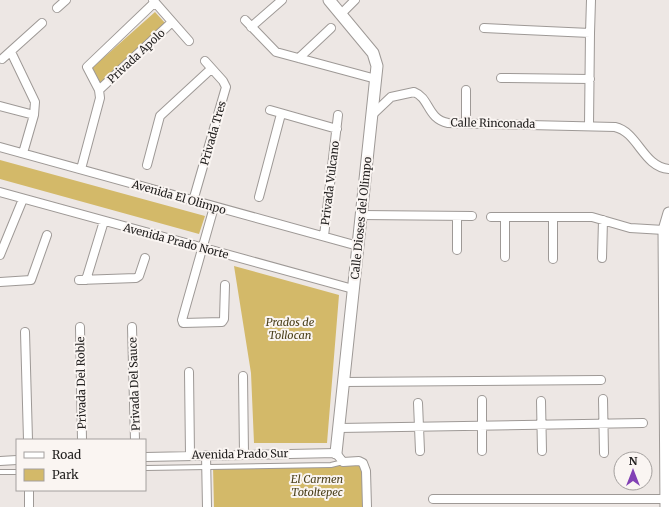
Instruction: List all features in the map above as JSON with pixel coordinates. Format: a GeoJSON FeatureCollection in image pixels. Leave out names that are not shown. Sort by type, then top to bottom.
{"type":"FeatureCollection","features":[{"type":"Feature","properties":{"kind":"main road","name":"Calle Dioses del Olimpo"},"geometry":{"type":"LineString","coordinates":[[329,0],[375,56],[377,66],[336,453]]}},
{"type":"Feature","properties":{"kind":"main road"},"geometry":{"type":"LineString","coordinates":[[666,503],[668,481],[664,230],[669,214]]}},
{"type":"Feature","properties":{"kind":"street"},"geometry":{"type":"LineString","coordinates":[[57,8],[66,0]]}},
{"type":"Feature","properties":{"kind":"street"},"geometry":{"type":"LineString","coordinates":[[251,27],[282,0]]}},
{"type":"Feature","properties":{"kind":"street"},"geometry":{"type":"LineString","coordinates":[[341,14],[355,0]]}},
{"type":"Feature","properties":{"kind":"street"},"geometry":{"type":"LineString","coordinates":[[589,125],[590,79],[588,33],[591,0]]}},
{"type":"Feature","properties":{"kind":"street","name":"Privada Apolo"},"geometry":{"type":"LineString","coordinates":[[81,169],[100,103],[99,90],[87,69],[88,64],[154,1],[189,41]]}},
{"type":"Feature","properties":{"kind":"street"},"geometry":{"type":"LineString","coordinates":[[245,20],[276,52],[376,79]]}},
{"type":"Feature","properties":{"kind":"street","name":"Privada Apolo"},"geometry":{"type":"LineString","coordinates":[[99,90],[172,22]]}},
{"type":"Feature","properties":{"kind":"street"},"geometry":{"type":"LineString","coordinates":[[2,59],[42,23]]}},
{"type":"Feature","properties":{"kind":"street"},"geometry":{"type":"LineString","coordinates":[[299,58],[331,28]]}},
{"type":"Feature","properties":{"kind":"street"},"geometry":{"type":"LineString","coordinates":[[484,28],[588,33]]}},
{"type":"Feature","properties":{"kind":"street"},"geometry":{"type":"LineString","coordinates":[[11,52],[35,102],[34,115],[23,153]]}},
{"type":"Feature","properties":{"kind":"street","name":"Privada Tres"},"geometry":{"type":"LineString","coordinates":[[193,201],[226,87],[223,81],[205,61]]}},
{"type":"Feature","properties":{"kind":"street"},"geometry":{"type":"LineString","coordinates":[[147,165],[160,116],[212,69]]}},
{"type":"Feature","properties":{"kind":"street"},"geometry":{"type":"LineString","coordinates":[[501,78],[590,79]]}},
{"type":"Feature","properties":{"kind":"street"},"geometry":{"type":"LineString","coordinates":[[466,90],[466,124]]}},
{"type":"Feature","properties":{"kind":"street","name":"Calle Rinconada"},"geometry":{"type":"LineString","coordinates":[[372,115],[391,97],[414,92],[422,97],[436,118],[448,123],[589,125],[620,128],[655,165],[669,169]]}},
{"type":"Feature","properties":{"kind":"street"},"geometry":{"type":"LineString","coordinates":[[0,106],[34,115]]}},
{"type":"Feature","properties":{"kind":"street","name":"Privada Vulcano"},"geometry":{"type":"LineString","coordinates":[[270,110],[337,129]]}},
{"type":"Feature","properties":{"kind":"street"},"geometry":{"type":"LineString","coordinates":[[259,197],[281,114]]}},
{"type":"Feature","properties":{"kind":"street","name":"Privada Vulcano"},"geometry":{"type":"LineString","coordinates":[[324,236],[338,115]]}},
{"type":"Feature","properties":{"kind":"street","name":"Avenida El Olimpo"},"geometry":{"type":"LineString","coordinates":[[0,147],[358,246]]}},
{"type":"Feature","properties":{"kind":"street","name":"Avenida Prado Norte"},"geometry":{"type":"LineString","coordinates":[[0,192],[353,288]]}},
{"type":"Feature","properties":{"kind":"street"},"geometry":{"type":"LineString","coordinates":[[0,255],[23,199]]}},
{"type":"Feature","properties":{"kind":"street"},"geometry":{"type":"LineString","coordinates":[[214,207],[182,320],[183,323],[222,322],[224,319],[225,285]]}},
{"type":"Feature","properties":{"kind":"street"},"geometry":{"type":"LineString","coordinates":[[361,215],[472,216]]}},
{"type":"Feature","properties":{"kind":"street"},"geometry":{"type":"LineString","coordinates":[[456,250],[457,216]]}},
{"type":"Feature","properties":{"kind":"street"},"geometry":{"type":"LineString","coordinates":[[491,217],[592,217],[630,228],[664,230]]}},
{"type":"Feature","properties":{"kind":"street"},"geometry":{"type":"LineString","coordinates":[[505,217],[505,257]]}},
{"type":"Feature","properties":{"kind":"street"},"geometry":{"type":"LineString","coordinates":[[553,217],[553,259]]}},
{"type":"Feature","properties":{"kind":"street"},"geometry":{"type":"LineString","coordinates":[[602,258],[603,220]]}},
{"type":"Feature","properties":{"kind":"street"},"geometry":{"type":"LineString","coordinates":[[104,221],[82,280],[136,278],[139,276],[144,258]]}},
{"type":"Feature","properties":{"kind":"street"},"geometry":{"type":"LineString","coordinates":[[0,282],[31,280],[47,235]]}},
{"type":"Feature","properties":{"kind":"street","name":"Privada Del Roble"},"geometry":{"type":"LineString","coordinates":[[80,327],[82,439]]}},
{"type":"Feature","properties":{"kind":"street","name":"Privada Del Sauce"},"geometry":{"type":"LineString","coordinates":[[132,327],[135,439]]}},
{"type":"Feature","properties":{"kind":"street"},"geometry":{"type":"LineString","coordinates":[[25,332],[28,439]]}},
{"type":"Feature","properties":{"kind":"street"},"geometry":{"type":"LineString","coordinates":[[189,372],[190,455]]}},
{"type":"Feature","properties":{"kind":"street"},"geometry":{"type":"LineString","coordinates":[[243,376],[244,454]]}},
{"type":"Feature","properties":{"kind":"street"},"geometry":{"type":"LineString","coordinates":[[344,382],[601,380]]}},
{"type":"Feature","properties":{"kind":"street"},"geometry":{"type":"LineString","coordinates":[[603,399],[604,453]]}},
{"type":"Feature","properties":{"kind":"street"},"geometry":{"type":"LineString","coordinates":[[482,400],[482,451]]}},
{"type":"Feature","properties":{"kind":"street"},"geometry":{"type":"LineString","coordinates":[[541,401],[542,451]]}},
{"type":"Feature","properties":{"kind":"street"},"geometry":{"type":"LineString","coordinates":[[418,403],[420,451]]}},
{"type":"Feature","properties":{"kind":"street"},"geometry":{"type":"LineString","coordinates":[[339,428],[643,422]]}},
{"type":"Feature","properties":{"kind":"street"},"geometry":{"type":"LineString","coordinates":[[336,453],[343,462],[359,461],[365,466],[367,507]]}},
{"type":"Feature","properties":{"kind":"street","name":"Avenida Prado Sur"},"geometry":{"type":"LineString","coordinates":[[146,457],[336,453]]}},
{"type":"Feature","properties":{"kind":"street"},"geometry":{"type":"LineString","coordinates":[[206,455],[207,507]]}},
{"type":"Feature","properties":{"kind":"street"},"geometry":{"type":"LineString","coordinates":[[0,461],[16,460]]}},
{"type":"Feature","properties":{"kind":"street"},"geometry":{"type":"LineString","coordinates":[[29,491],[29,507]]}},
{"type":"Feature","properties":{"kind":"street"},"geometry":{"type":"LineString","coordinates":[[433,499],[666,503]]}},
{"type":"Feature","properties":{"kind":"lane"},"geometry":{"type":"LineString","coordinates":[[146,468],[330,465],[343,462]]}},
{"type":"Feature","properties":{"kind":"lane"},"geometry":{"type":"LineString","coordinates":[[0,472],[16,472]]}},
{"type":"Feature","properties":{"kind":"green space"},"geometry":{"type":"Polygon","coordinates":[[[155,12],[165,23],[100,84],[92,68],[155,12]]]}},
{"type":"Feature","properties":{"kind":"green space"},"geometry":{"type":"Polygon","coordinates":[[[0,160],[205,216],[199,234],[0,179],[0,160]]]}},
{"type":"Feature","properties":{"kind":"green space","name":"Prados de Tollocan"},"geometry":{"type":"Polygon","coordinates":[[[234,266],[339,295],[327,443],[254,443],[251,373],[234,266]]]}},
{"type":"Feature","properties":{"kind":"green space","name":"El Carmen Totoltepec"},"geometry":{"type":"Polygon","coordinates":[[[363,463],[363,507],[214,507],[213,466],[363,463]]]}}]}
